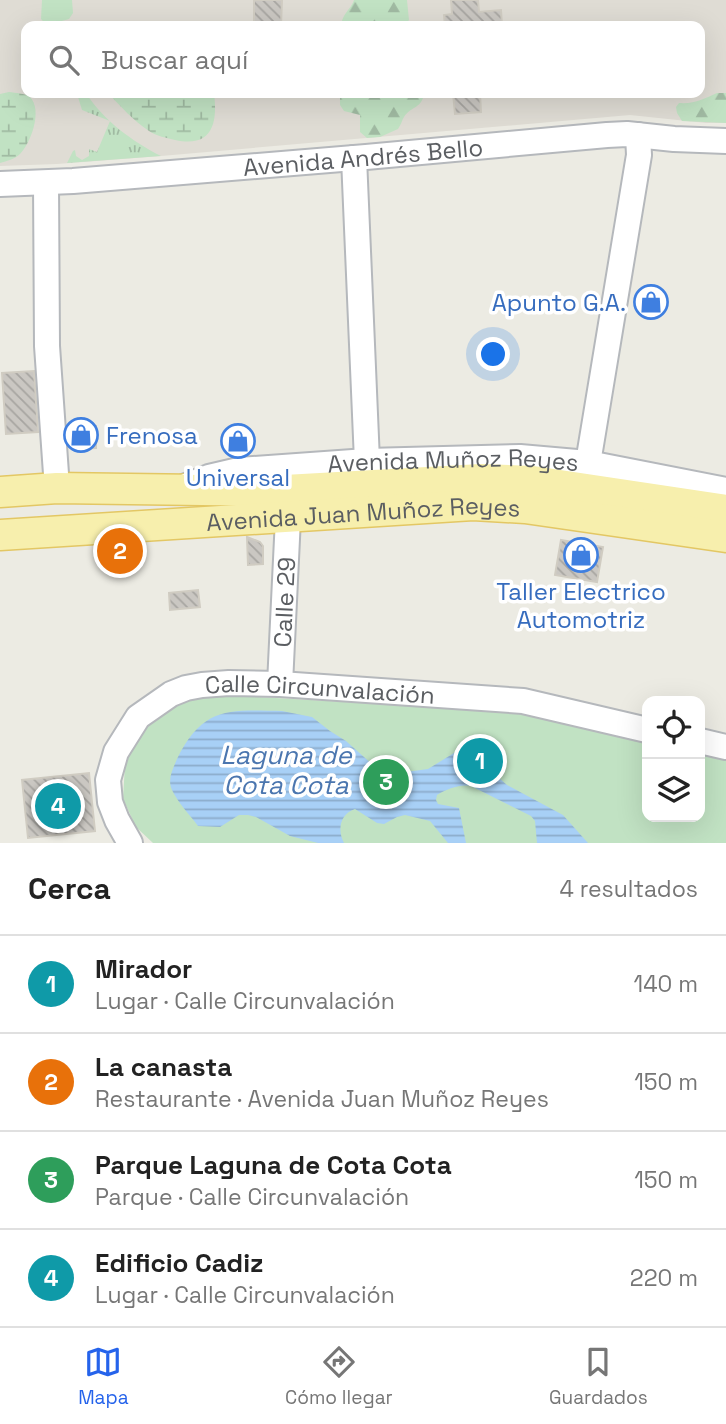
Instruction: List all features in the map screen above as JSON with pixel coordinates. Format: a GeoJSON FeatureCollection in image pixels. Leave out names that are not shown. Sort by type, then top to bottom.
{"type":"FeatureCollection","features":[{"type":"Feature","properties":{"kind":"main road","name":"Avenida Juan Muñoz Reyes"},"geometry":{"type":"LineString","coordinates":[[0,492],[57,488],[267,491],[481,479],[533,481],[726,510]]}},
{"type":"Feature","properties":{"kind":"main road","name":"Avenida Juan Muñoz Reyes"},"geometry":{"type":"LineString","coordinates":[[0,535],[473,505],[525,508],[726,537]]}},
{"type":"Feature","properties":{"kind":"street","name":"Avenida Andrés Bello"},"geometry":{"type":"LineString","coordinates":[[0,184],[46,183],[594,136],[638,135],[726,141]]}},
{"type":"Feature","properties":{"kind":"street"},"geometry":{"type":"LineString","coordinates":[[588,463],[639,155],[638,135]]}},
{"type":"Feature","properties":{"kind":"street"},"geometry":{"type":"LineString","coordinates":[[354,158],[367,461]]}},
{"type":"Feature","properties":{"kind":"street"},"geometry":{"type":"LineString","coordinates":[[46,183],[47,346],[57,488]]}},
{"type":"Feature","properties":{"kind":"street","name":"Avenida Muñoz Reyes"},"geometry":{"type":"LineString","coordinates":[[179,488],[239,470],[367,461],[520,457],[588,463],[726,490]]}},
{"type":"Feature","properties":{"kind":"street","name":"Calle 29"},"geometry":{"type":"LineString","coordinates":[[280,684],[288,518]]}},
{"type":"Feature","properties":{"kind":"street","name":"Calle Circunvalación"},"geometry":{"type":"LineString","coordinates":[[130,843],[110,802],[108,780],[116,752],[138,717],[171,694],[186,688],[229,683],[280,684],[523,701],[642,729]]}},
{"type":"Feature","properties":{"kind":"street"},"geometry":{"type":"LineString","coordinates":[[705,742],[726,747]]}},
{"type":"Feature","properties":{"kind":"shaded area"},"geometry":{"type":"Polygon","coordinates":[[[0,0],[726,0],[726,123],[630,115],[57,164],[0,166],[0,0]]]}},
{"type":"Feature","properties":{"kind":"green space"},"geometry":{"type":"Polygon","coordinates":[[[42,0],[72,0],[73,13],[69,19],[41,19],[42,0]]]}},
{"type":"Feature","properties":{"kind":"green space"},"geometry":{"type":"Polygon","coordinates":[[[354,0],[407,0],[409,20],[342,21],[354,0]]]}},
{"type":"Feature","properties":{"kind":"green space"},"geometry":{"type":"Polygon","coordinates":[[[9,92],[21,94],[21,98],[31,98],[34,103],[35,118],[24,149],[11,160],[0,163],[0,94],[9,92]]]}},
{"type":"Feature","properties":{"kind":"green space"},"geometry":{"type":"Polygon","coordinates":[[[717,93],[726,93],[726,123],[682,121],[676,107],[679,103],[695,102],[717,93]]]}},
{"type":"Feature","properties":{"kind":"green space"},"geometry":{"type":"Polygon","coordinates":[[[78,98],[90,98],[110,121],[82,110],[78,98]]]}},
{"type":"Feature","properties":{"kind":"green space"},"geometry":{"type":"Polygon","coordinates":[[[113,98],[214,98],[215,115],[205,137],[187,142],[152,133],[113,98]]]}},
{"type":"Feature","properties":{"kind":"green space"},"geometry":{"type":"Polygon","coordinates":[[[340,98],[423,98],[419,105],[407,113],[398,129],[380,137],[367,138],[360,132],[360,115],[344,111],[340,98]]]}},
{"type":"Feature","properties":{"kind":"green space"},"geometry":{"type":"Polygon","coordinates":[[[110,121],[129,137],[161,156],[67,163],[75,150],[76,156],[82,160],[89,156],[89,149],[97,152],[110,121]]]}},
{"type":"Feature","properties":{"kind":"green space"},"geometry":{"type":"Polygon","coordinates":[[[223,695],[534,713],[642,739],[642,822],[705,822],[705,754],[726,759],[726,843],[153,843],[136,827],[123,799],[125,764],[131,746],[142,730],[171,708],[195,698],[223,695]]]}},
{"type":"Feature","properties":{"kind":"water","name":"Laguna de Cota Cota"},"geometry":{"type":"Polygon","coordinates":[[[247,711],[282,711],[312,717],[346,741],[373,765],[385,770],[406,772],[428,769],[454,753],[482,748],[499,778],[563,815],[588,843],[537,843],[535,821],[531,816],[471,786],[458,786],[445,791],[437,795],[436,800],[438,804],[459,808],[466,843],[448,843],[430,821],[405,815],[384,824],[377,823],[355,809],[346,815],[341,823],[344,843],[318,843],[290,836],[248,815],[239,815],[220,827],[198,826],[177,800],[171,786],[172,770],[187,742],[197,729],[219,715],[247,711]]]}},
{"type":"Feature","properties":{"kind":"building"},"geometry":{"type":"Polygon","coordinates":[[[254,0],[282,0],[281,21],[254,21],[254,0]]]}},
{"type":"Feature","properties":{"kind":"building"},"geometry":{"type":"Polygon","coordinates":[[[451,0],[478,0],[479,12],[501,10],[502,21],[445,21],[444,15],[452,14],[451,0]]]}},
{"type":"Feature","properties":{"kind":"building"},"geometry":{"type":"Polygon","coordinates":[[[453,98],[480,98],[481,112],[455,114],[453,98]]]}},
{"type":"Feature","properties":{"kind":"building"},"geometry":{"type":"Polygon","coordinates":[[[34,371],[38,432],[6,434],[2,373],[34,371]]]}},
{"type":"Feature","properties":{"kind":"building","name":"Frenosa"},"geometry":{"type":"Polygon","coordinates":[[[96,426],[96,448],[75,449],[69,446],[68,427],[96,426]]]}},
{"type":"Feature","properties":{"kind":"building"},"geometry":{"type":"Polygon","coordinates":[[[247,537],[263,546],[263,564],[248,565],[247,537]]]}},
{"type":"Feature","properties":{"kind":"building"},"geometry":{"type":"Polygon","coordinates":[[[561,540],[603,547],[597,582],[555,575],[561,540]]]}},
{"type":"Feature","properties":{"kind":"building"},"geometry":{"type":"Polygon","coordinates":[[[198,590],[200,607],[170,610],[169,593],[198,590]]]}},
{"type":"Feature","properties":{"kind":"building"},"geometry":{"type":"Polygon","coordinates":[[[89,773],[95,831],[28,838],[22,780],[89,773]]]}},
{"type":"Feature","properties":{"kind":"place","name":"Apunto G.A."},"geometry":{"type":"Point","coordinates":[651,302]}},
{"type":"Feature","properties":{"kind":"place","name":"Frenosa"},"geometry":{"type":"Point","coordinates":[81,435]}},
{"type":"Feature","properties":{"kind":"place","name":"Universal"},"geometry":{"type":"Point","coordinates":[238,441]}},
{"type":"Feature","properties":{"kind":"place","name":"La canasta"},"geometry":{"type":"Point","coordinates":[120,551]}},
{"type":"Feature","properties":{"kind":"place","name":"Taller Electrico Automotriz"},"geometry":{"type":"Point","coordinates":[581,555]}},
{"type":"Feature","properties":{"kind":"place","name":"Mirador"},"geometry":{"type":"Point","coordinates":[480,761]}},
{"type":"Feature","properties":{"kind":"place","name":"Parque Laguna de Cota Cota"},"geometry":{"type":"Point","coordinates":[386,782]}},
{"type":"Feature","properties":{"kind":"place","name":"Edificio Cadiz"},"geometry":{"type":"Point","coordinates":[58,806]}}]}
